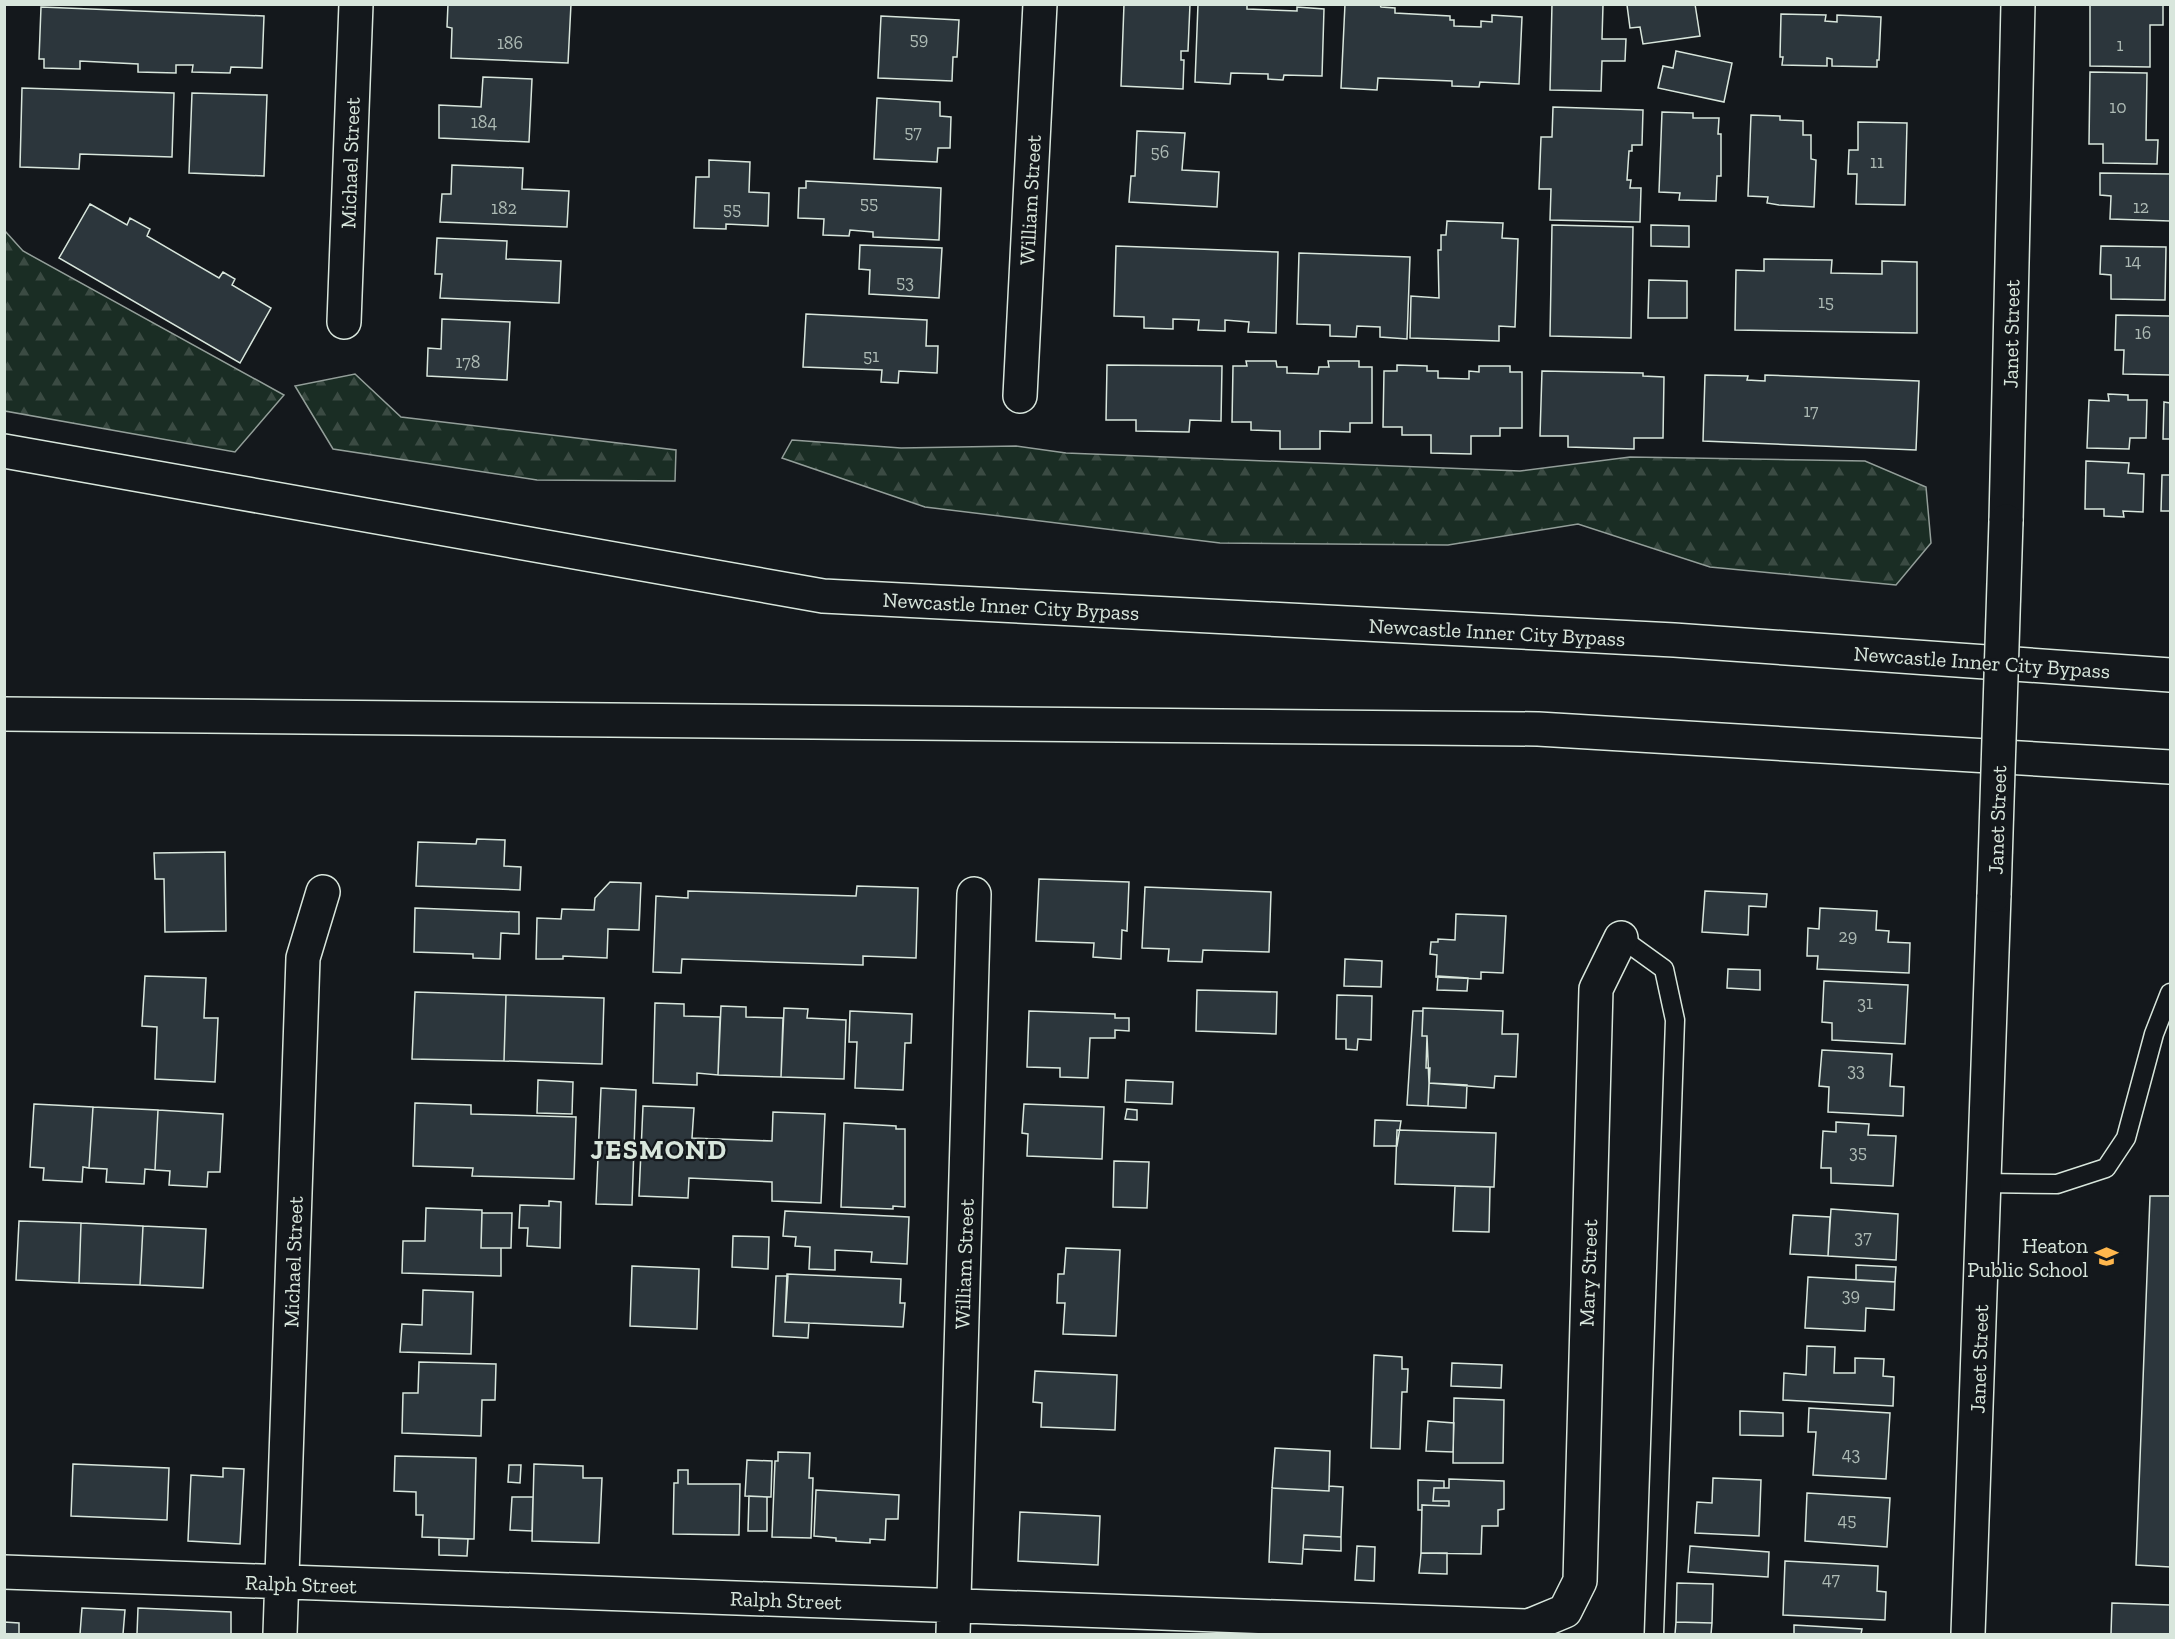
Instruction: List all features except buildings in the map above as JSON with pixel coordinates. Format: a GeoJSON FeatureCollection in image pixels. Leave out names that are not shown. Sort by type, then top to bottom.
{"type":"FeatureCollection","features":[{"type":"Feature","properties":{"kind":"main road","name":"Michael Street"},"geometry":{"type":"LineString","coordinates":[[344,322],[356,4]]}},
{"type":"Feature","properties":{"kind":"main road","name":"William Street"},"geometry":{"type":"LineString","coordinates":[[1020,396],[1040,4]]}},
{"type":"Feature","properties":{"kind":"main road","name":"Janet Street"},"geometry":{"type":"LineString","coordinates":[[1968,1635],[2006,521],[2018,4]]}},
{"type":"Feature","properties":{"kind":"main road","name":"Newcastle Inner City Bypass"},"geometry":{"type":"LineString","coordinates":[[4,451],[823,596],[1674,640],[2170,675]]}},
{"type":"Feature","properties":{"kind":"main road"},"geometry":{"type":"LineString","coordinates":[[4,714],[1538,729],[2170,767]]}},
{"type":"Feature","properties":{"kind":"main road","name":"Michael Street"},"geometry":{"type":"LineString","coordinates":[[280,1635],[303,958],[323,892]]}},
{"type":"Feature","properties":{"kind":"main road","name":"William Street"},"geometry":{"type":"LineString","coordinates":[[953,1620],[974,894]]}},
{"type":"Feature","properties":{"kind":"main road","name":"Mary Street"},"geometry":{"type":"LineString","coordinates":[[1565,1611],[1580,1581],[1596,988],[1621,938]]}},
{"type":"Feature","properties":{"kind":"main road","name":"Ralph Street"},"geometry":{"type":"LineString","coordinates":[[4,1572],[282,1584],[953,1620],[1529,1626],[1565,1611]]}},
{"type":"Feature","properties":{"kind":"lane"},"geometry":{"type":"LineString","coordinates":[[1621,938],[1664,969],[1676,1020],[1654,1635]]}},
{"type":"Feature","properties":{"kind":"lane"},"geometry":{"type":"LineString","coordinates":[[1985,1183],[2057,1184],[2106,1168],[2126,1138],[2154,1034],[2170,993]]}},
{"type":"Feature","properties":{"kind":"green space"},"geometry":{"type":"Polygon","coordinates":[[[5,231],[23,251],[284,395],[235,452],[5,411],[5,231]]]}},
{"type":"Feature","properties":{"kind":"green space"},"geometry":{"type":"Polygon","coordinates":[[[355,374],[401,417],[676,450],[675,481],[537,480],[333,449],[295,386],[355,374]]]}},
{"type":"Feature","properties":{"kind":"green space"},"geometry":{"type":"Polygon","coordinates":[[[792,440],[901,448],[1016,446],[1066,453],[1520,471],[1630,457],[1865,461],[1926,487],[1931,543],[1896,585],[1710,567],[1578,524],[1448,545],[1220,543],[925,507],[782,458],[792,440]]]}},
{"type":"Feature","properties":{"kind":"place","name":"Heaton Public School"},"geometry":{"type":"Point","coordinates":[2106,1257]}},
{"type":"Feature","properties":{"kind":"district","name":"JESMOND"},"geometry":{"type":"Point","coordinates":[659,1150]}}]}
